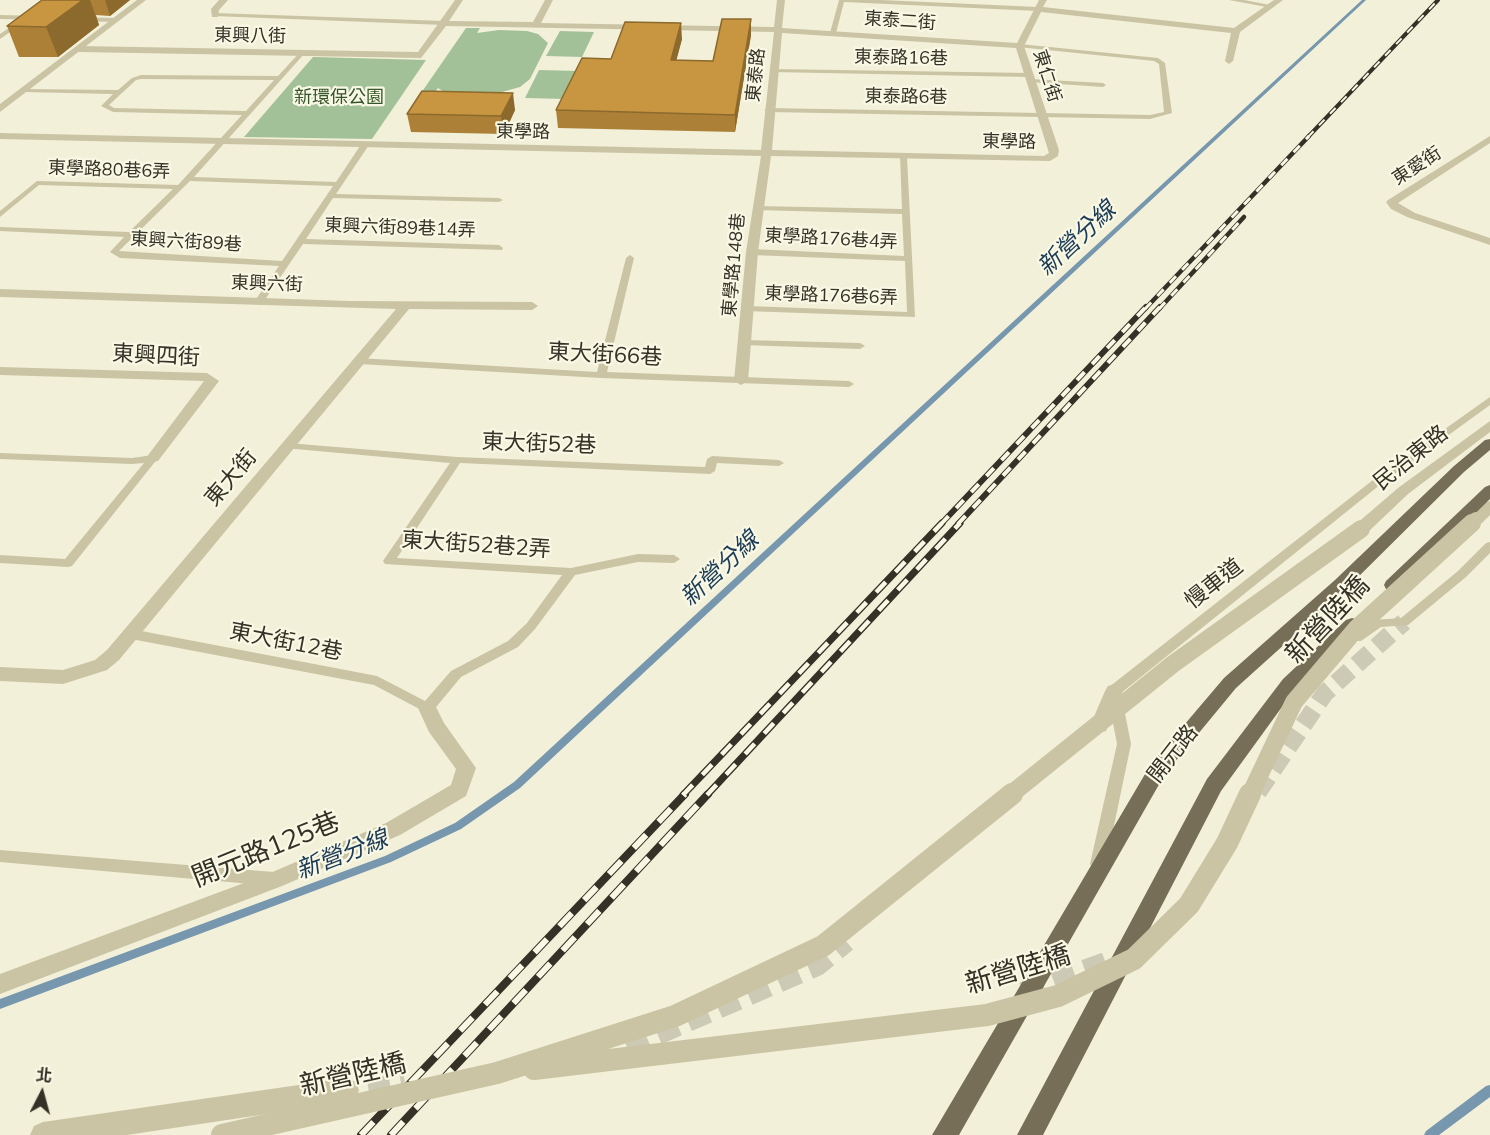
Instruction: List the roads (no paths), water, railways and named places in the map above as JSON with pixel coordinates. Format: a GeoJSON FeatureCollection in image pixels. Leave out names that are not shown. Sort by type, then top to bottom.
{"type":"FeatureCollection","features":[{"type":"Feature","properties":{"kind":"main road","name":"開元路"},"geometry":{"type":"LineString","coordinates":[[945,1135],[1095,873],[1158,769],[1230,683],[1341,584],[1459,469],[1490,443]]}},
{"type":"Feature","properties":{"kind":"main road"},"geometry":{"type":"LineString","coordinates":[[1030,1135],[1214,785],[1288,684],[1490,490]]}},
{"type":"Feature","properties":{"kind":"street"},"geometry":{"type":"LineString","coordinates":[[0,109],[142,0]]}},
{"type":"Feature","properties":{"kind":"street"},"geometry":{"type":"LineString","coordinates":[[215,15],[215,9],[224,0]]}},
{"type":"Feature","properties":{"kind":"street"},"geometry":{"type":"LineString","coordinates":[[444,23],[459,0]]}},
{"type":"Feature","properties":{"kind":"street"},"geometry":{"type":"LineString","coordinates":[[536,24],[549,0]]}},
{"type":"Feature","properties":{"kind":"street","name":"東泰路"},"geometry":{"type":"LineString","coordinates":[[766,154],[768,110],[781,0]]}},
{"type":"Feature","properties":{"kind":"street","name":"東仁街"},"geometry":{"type":"LineString","coordinates":[[1043,0],[1020,46],[1054,154],[1046,159]]}},
{"type":"Feature","properties":{"kind":"street"},"geometry":{"type":"LineString","coordinates":[[1038,9],[1236,31],[1276,3]]}},
{"type":"Feature","properties":{"kind":"street"},"geometry":{"type":"LineString","coordinates":[[0,17],[51,18]]}},
{"type":"Feature","properties":{"kind":"street"},"geometry":{"type":"LineString","coordinates":[[62,18],[116,20]]}},
{"type":"Feature","properties":{"kind":"street","name":"東泰二街"},"geometry":{"type":"LineString","coordinates":[[444,23],[777,30],[1020,46]]}},
{"type":"Feature","properties":{"kind":"street","name":"東興八街"},"geometry":{"type":"LineString","coordinates":[[79,49],[421,55],[444,23]]}},
{"type":"Feature","properties":{"kind":"street"},"geometry":{"type":"LineString","coordinates":[[1229,61],[1236,31]]}},
{"type":"Feature","properties":{"kind":"street","name":"東學路"},"geometry":{"type":"LineString","coordinates":[[0,136],[365,146],[1046,159]]}},
{"type":"Feature","properties":{"kind":"street","name":"東愛街"},"geometry":{"type":"LineString","coordinates":[[1490,139],[1392,202],[1395,207],[1411,215],[1490,242]]}},
{"type":"Feature","properties":{"kind":"street","name":"東學路148巷"},"geometry":{"type":"LineString","coordinates":[[741,381],[752,252],[766,154]]}},
{"type":"Feature","properties":{"kind":"street","name":"東興六街"},"geometry":{"type":"LineString","coordinates":[[0,293],[259,302],[532,306]]}},
{"type":"Feature","properties":{"kind":"street","name":"東大街"},"geometry":{"type":"LineString","coordinates":[[0,674],[48,677],[84,672],[101,665],[131,634],[406,305]]}},
{"type":"Feature","properties":{"kind":"street","name":"東興四街"},"geometry":{"type":"LineString","coordinates":[[0,372],[207,377],[212,381],[153,458]]}},
{"type":"Feature","properties":{"kind":"street","name":"民治東路"},"geometry":{"type":"LineString","coordinates":[[1361,529],[1403,491],[1490,424]]}},
{"type":"Feature","properties":{"kind":"street","name":"新營陸橋"},"geometry":{"type":"LineString","coordinates":[[497,1073],[987,1015],[1058,996],[1134,959],[1194,896],[1227,843],[1294,702],[1356,629],[1483,512]]}},
{"type":"Feature","properties":{"kind":"street","name":"新營陸橋"},"geometry":{"type":"LineString","coordinates":[[222,1135],[497,1073],[675,1016],[823,946],[1173,664],[1361,529]]}},
{"type":"Feature","properties":{"kind":"street"},"geometry":{"type":"LineString","coordinates":[[1095,734],[1114,691]]}},
{"type":"Feature","properties":{"kind":"street","name":"開元路125巷"},"geometry":{"type":"LineString","coordinates":[[0,984],[275,880],[393,829],[459,790],[466,768],[436,727],[427,708]]}},
{"type":"Feature","properties":{"kind":"street"},"geometry":{"type":"LineString","coordinates":[[43,1135],[347,1090]]}},
{"type":"Feature","properties":{"kind":"lane"},"geometry":{"type":"LineString","coordinates":[[833,33],[840,2],[843,0],[1038,9]]}},
{"type":"Feature","properties":{"kind":"lane"},"geometry":{"type":"LineString","coordinates":[[1232,0],[1276,3]]}},
{"type":"Feature","properties":{"kind":"lane"},"geometry":{"type":"LineString","coordinates":[[215,15],[444,23]]}},
{"type":"Feature","properties":{"kind":"lane"},"geometry":{"type":"LineString","coordinates":[[0,37],[29,18]]}},
{"type":"Feature","properties":{"kind":"lane","name":"東泰路6巷"},"geometry":{"type":"LineString","coordinates":[[768,110],[1150,117],[1168,113],[1162,63],[1156,59],[1020,46]]}},
{"type":"Feature","properties":{"kind":"lane"},"geometry":{"type":"LineString","coordinates":[[0,230],[130,235],[188,179],[302,53]]}},
{"type":"Feature","properties":{"kind":"lane","name":"東泰路16巷"},"geometry":{"type":"LineString","coordinates":[[773,71],[1030,78],[1103,85]]}},
{"type":"Feature","properties":{"kind":"lane"},"geometry":{"type":"LineString","coordinates":[[248,112],[113,110],[104,106],[134,79],[163,75],[279,78]]}},
{"type":"Feature","properties":{"kind":"lane"},"geometry":{"type":"LineString","coordinates":[[25,90],[118,92]]}},
{"type":"Feature","properties":{"kind":"lane"},"geometry":{"type":"LineString","coordinates":[[259,302],[337,184],[365,146]]}},
{"type":"Feature","properties":{"kind":"lane"},"geometry":{"type":"LineString","coordinates":[[903,157],[909,259]]}},
{"type":"Feature","properties":{"kind":"lane"},"geometry":{"type":"LineString","coordinates":[[188,179],[337,184]]}},
{"type":"Feature","properties":{"kind":"lane","name":"東學路80巷6弄"},"geometry":{"type":"LineString","coordinates":[[1,214],[37,183],[180,187]]}},
{"type":"Feature","properties":{"kind":"lane"},"geometry":{"type":"LineString","coordinates":[[330,196],[499,200]]}},
{"type":"Feature","properties":{"kind":"lane"},"geometry":{"type":"LineString","coordinates":[[757,208],[907,212]]}},
{"type":"Feature","properties":{"kind":"lane","name":"東興六街89巷"},"geometry":{"type":"LineString","coordinates":[[130,235],[114,252],[115,254],[283,264]]}},
{"type":"Feature","properties":{"kind":"lane","name":"東興六街89巷14弄"},"geometry":{"type":"LineString","coordinates":[[299,241],[499,248]]}},
{"type":"Feature","properties":{"kind":"lane","name":"東學路176巷4弄"},"geometry":{"type":"LineString","coordinates":[[752,252],[909,259]]}},
{"type":"Feature","properties":{"kind":"lane"},"geometry":{"type":"LineString","coordinates":[[601,375],[630,258]]}},
{"type":"Feature","properties":{"kind":"lane","name":"東學路176巷6弄"},"geometry":{"type":"LineString","coordinates":[[748,309],[912,315],[909,259]]}},
{"type":"Feature","properties":{"kind":"lane"},"geometry":{"type":"LineString","coordinates":[[745,343],[860,346]]}},
{"type":"Feature","properties":{"kind":"lane","name":"東大街66巷"},"geometry":{"type":"LineString","coordinates":[[359,361],[601,375],[849,384]]}},
{"type":"Feature","properties":{"kind":"lane","name":"慢車道"},"geometry":{"type":"LineString","coordinates":[[1114,691],[1377,482],[1490,400]]}},
{"type":"Feature","properties":{"kind":"lane","name":"東大街52巷"},"geometry":{"type":"LineString","coordinates":[[288,446],[457,460],[710,471],[711,459],[779,463]]}},
{"type":"Feature","properties":{"kind":"lane"},"geometry":{"type":"LineString","coordinates":[[0,456],[132,461],[153,458]]}},
{"type":"Feature","properties":{"kind":"lane"},"geometry":{"type":"LineString","coordinates":[[0,559],[68,563],[153,458]]}},
{"type":"Feature","properties":{"kind":"lane","name":"東大街52巷2弄"},"geometry":{"type":"LineString","coordinates":[[457,460],[389,561],[571,572],[588,571],[639,558],[674,559]]}},
{"type":"Feature","properties":{"kind":"lane"},"geometry":{"type":"LineString","coordinates":[[1288,684],[1378,623],[1404,622],[1462,574],[1490,546]]}},
{"type":"Feature","properties":{"kind":"lane"},"geometry":{"type":"LineString","coordinates":[[427,708],[456,674],[513,644],[531,626],[571,572]]}},
{"type":"Feature","properties":{"kind":"lane","name":"東大街12巷"},"geometry":{"type":"LineString","coordinates":[[131,634],[377,681],[427,708]]}},
{"type":"Feature","properties":{"kind":"lane"},"geometry":{"type":"LineString","coordinates":[[1095,873],[1124,744],[1114,691]]}},
{"type":"Feature","properties":{"kind":"lane"},"geometry":{"type":"LineString","coordinates":[[0,856],[275,880]]}},
{"type":"Feature","properties":{"kind":"waterway","name":"新營分線"},"geometry":{"type":"LineString","coordinates":[[0,1004],[388,859],[458,826],[517,785],[1364,0]]}},
{"type":"Feature","properties":{"kind":"waterway"},"geometry":{"type":"LineString","coordinates":[[1430,1135],[1490,1090]]}},
{"type":"Feature","properties":{"kind":"tunnel"},"geometry":{"type":"LineString","coordinates":[[1258,792],[1325,693],[1404,622]]}},
{"type":"Feature","properties":{"kind":"tunnel"},"geometry":{"type":"LineString","coordinates":[[627,1047],[817,965],[846,941]]}},
{"type":"Feature","properties":{"kind":"tunnel"},"geometry":{"type":"LineString","coordinates":[[1023,993],[1106,963]]}},
{"type":"Feature","properties":{"kind":"tunnel"},"geometry":{"type":"LineString","coordinates":[[336,1095],[405,1084]]}},
{"type":"Feature","properties":{"kind":"railway"},"geometry":{"type":"LineString","coordinates":[[1308,137],[1438,0]]}},
{"type":"Feature","properties":{"kind":"railway"},"geometry":{"type":"LineString","coordinates":[[1145,309],[1309,136]]}},
{"type":"Feature","properties":{"kind":"railway"},"geometry":{"type":"LineString","coordinates":[[1159,309],[1244,217]]}},
{"type":"Feature","properties":{"kind":"railway"},"geometry":{"type":"LineString","coordinates":[[941,524],[1146,307]]}},
{"type":"Feature","properties":{"kind":"railway"},"geometry":{"type":"LineString","coordinates":[[958,524],[1160,307]]}},
{"type":"Feature","properties":{"kind":"railway"},"geometry":{"type":"LineString","coordinates":[[683,795],[942,523]]}},
{"type":"Feature","properties":{"kind":"railway"},"geometry":{"type":"LineString","coordinates":[[707,795],[960,523]]}},
{"type":"Feature","properties":{"kind":"railway"},"geometry":{"type":"LineString","coordinates":[[361,1135],[685,794]]}},
{"type":"Feature","properties":{"kind":"railway"},"geometry":{"type":"LineString","coordinates":[[391,1135],[708,794]]}},
{"type":"Feature","properties":{"kind":"park label","name":"新環保公園"},"geometry":{"type":"Point","coordinates":[339,98]}}]}
